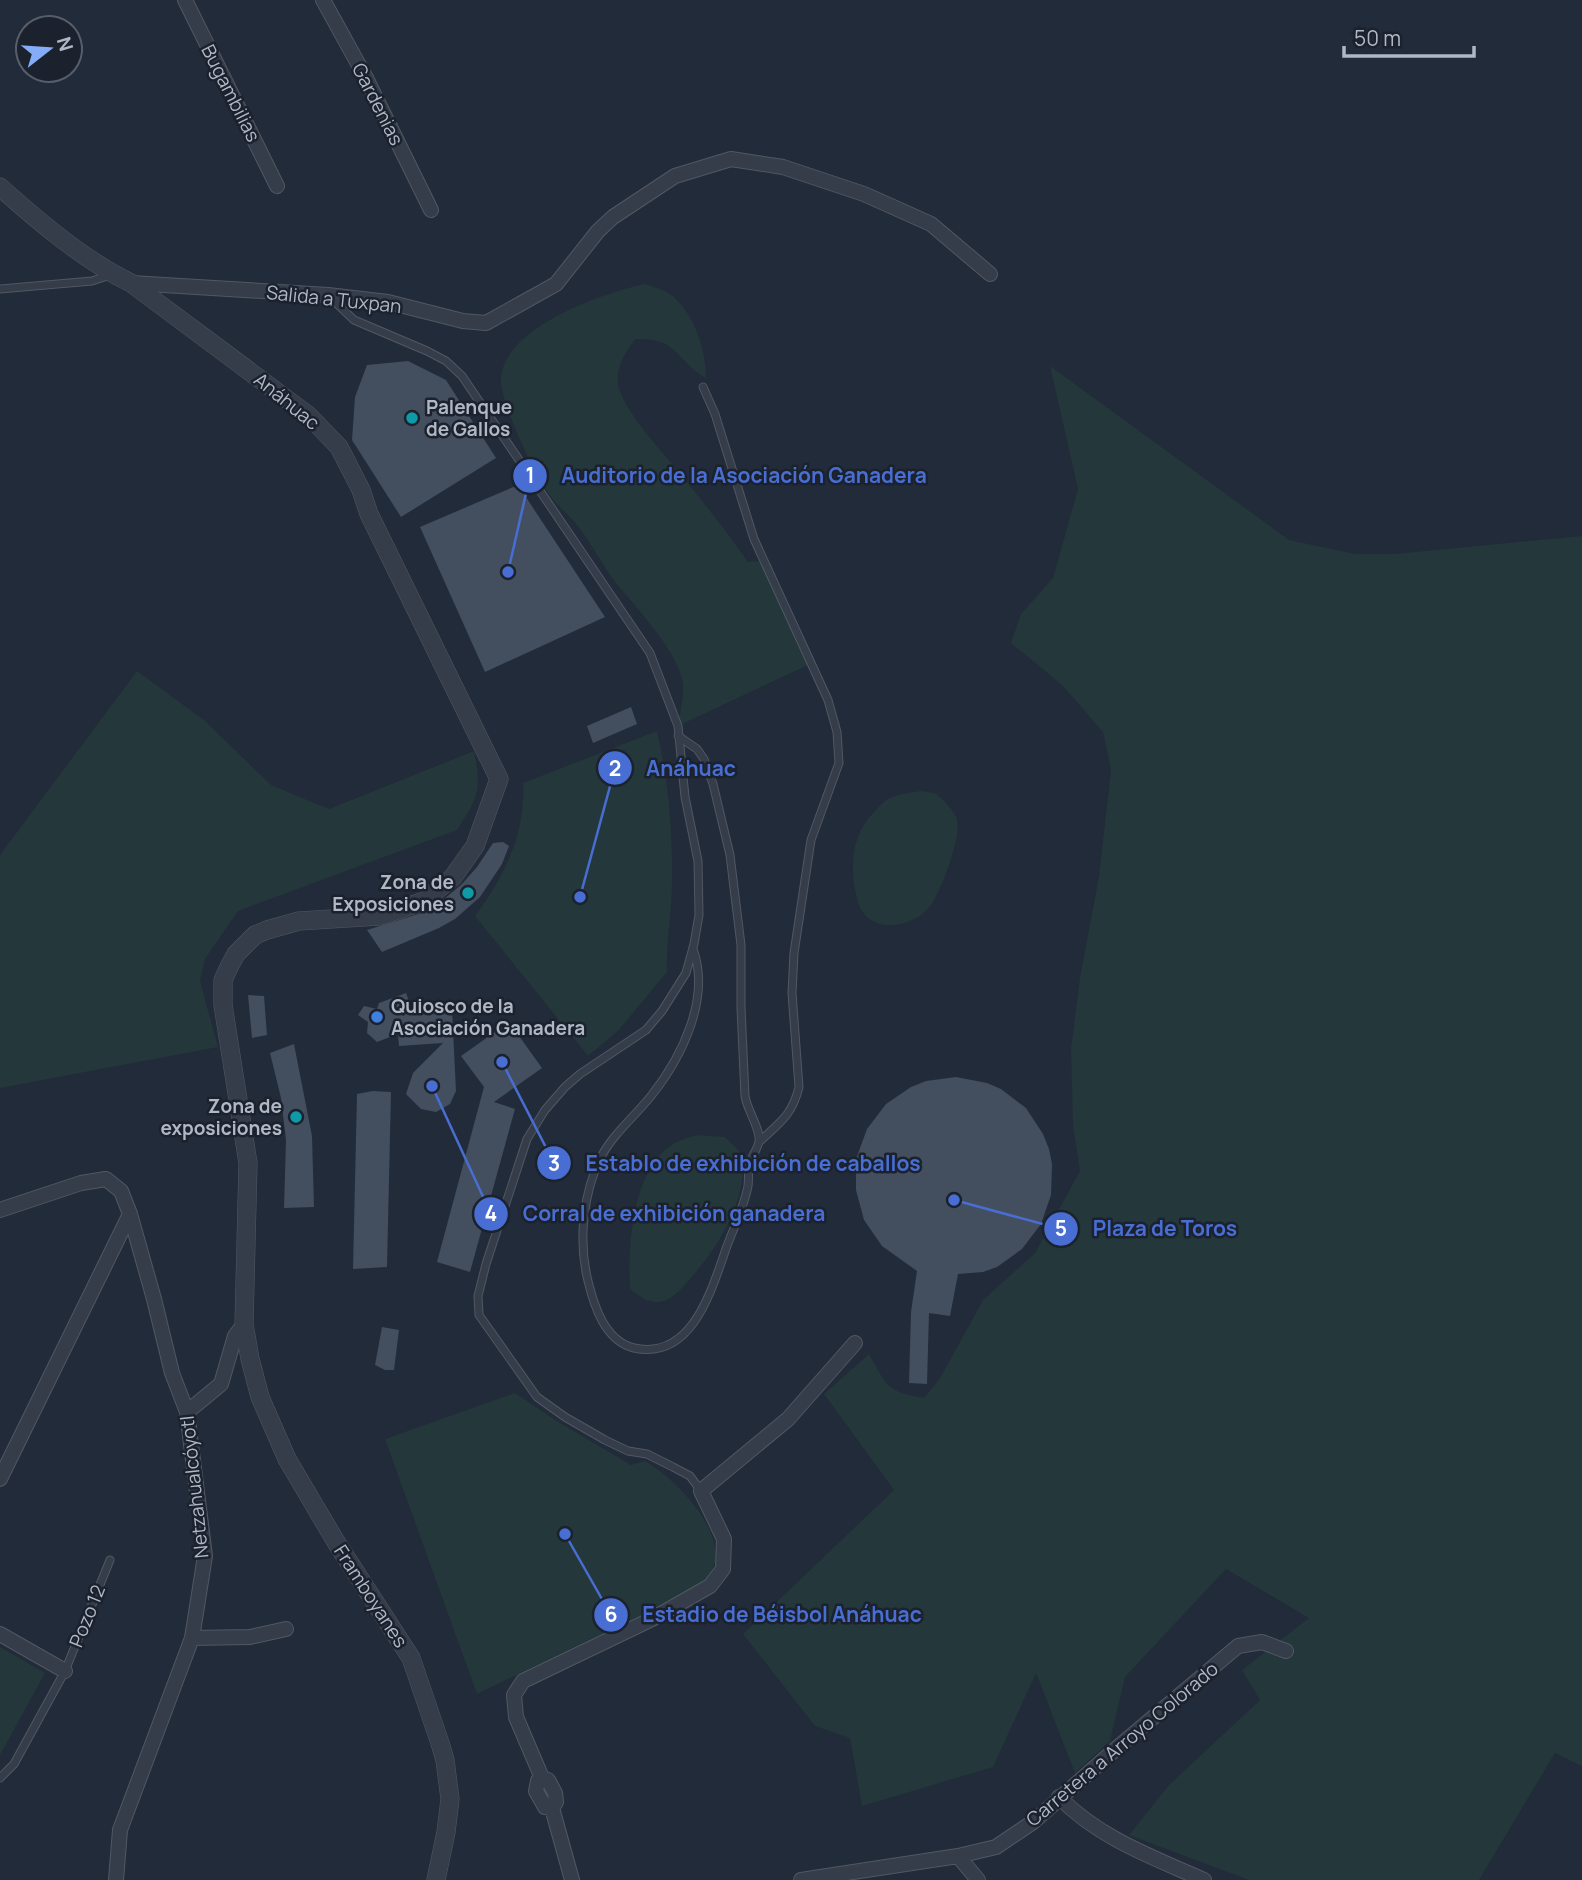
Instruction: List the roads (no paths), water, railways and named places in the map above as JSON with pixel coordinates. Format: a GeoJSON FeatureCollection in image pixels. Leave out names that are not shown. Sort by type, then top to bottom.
{"type":"FeatureCollection","features":[{"type":"Feature","properties":{"kind":"street","name":"Bugambilias"},"geometry":{"type":"LineString","coordinates":[[185,0],[277,186]]}},
{"type":"Feature","properties":{"kind":"street","name":"Gardenias"},"geometry":{"type":"LineString","coordinates":[[323,0],[366,78],[431,210]]}},
{"type":"Feature","properties":{"kind":"street","name":"Salida a Tuxpan"},"geometry":{"type":"LineString","coordinates":[[0,187],[40,223],[112,274],[131,283],[328,295],[388,302],[463,321],[486,323],[521,305],[555,284],[598,231],[613,217],[675,176],[730,159],[783,167],[864,194],[931,224],[990,274]]}},
{"type":"Feature","properties":{"kind":"street","name":"Anáhuac"},"geometry":{"type":"LineString","coordinates":[[131,283],[308,415],[339,447],[499,779],[475,846],[453,877],[425,901],[380,916],[299,922],[267,930],[255,935],[236,954],[229,967],[223,980],[223,1005],[248,1163],[244,1324]]}},
{"type":"Feature","properties":{"kind":"street","name":"Netzahualcóyotl"},"geometry":{"type":"LineString","coordinates":[[0,1210],[82,1183],[106,1179],[121,1191],[154,1299],[172,1373],[187,1412],[205,1556],[192,1637],[120,1830],[116,1880]]}},
{"type":"Feature","properties":{"kind":"street"},"geometry":{"type":"LineString","coordinates":[[0,1479],[130,1214]]}},
{"type":"Feature","properties":{"kind":"street"},"geometry":{"type":"LineString","coordinates":[[187,1412],[221,1384],[235,1336],[244,1324]]}},
{"type":"Feature","properties":{"kind":"street","name":"Framboyanes"},"geometry":{"type":"LineString","coordinates":[[244,1324],[260,1397],[287,1459],[336,1542],[411,1658],[427,1702],[445,1760],[450,1800],[436,1880]]}},
{"type":"Feature","properties":{"kind":"street"},"geometry":{"type":"LineString","coordinates":[[572,1880],[552,1808],[556,1802],[555,1793],[548,1780],[541,1778],[516,1717],[514,1695],[523,1681],[652,1619],[710,1586],[723,1569],[724,1539],[701,1491],[788,1419],[855,1343]]}},
{"type":"Feature","properties":{"kind":"street"},"geometry":{"type":"LineString","coordinates":[[192,1637],[250,1637],[286,1629]]}},
{"type":"Feature","properties":{"kind":"street","name":"Pozo 12"},"geometry":{"type":"LineString","coordinates":[[0,1634],[65,1671]]}},
{"type":"Feature","properties":{"kind":"street","name":"Carretera a Arroyo Colorado"},"geometry":{"type":"LineString","coordinates":[[801,1880],[958,1856],[996,1847],[1033,1822],[1238,1646],[1262,1642],[1286,1651]]}},
{"type":"Feature","properties":{"kind":"street"},"geometry":{"type":"LineString","coordinates":[[1059,1797],[1080,1818],[1128,1846],[1203,1880]]}},
{"type":"Feature","properties":{"kind":"street"},"geometry":{"type":"LineString","coordinates":[[958,1856],[978,1880]]}},
{"type":"Feature","properties":{"kind":"lane"},"geometry":{"type":"LineString","coordinates":[[0,289],[92,281],[112,274]]}},
{"type":"Feature","properties":{"kind":"lane"},"geometry":{"type":"LineString","coordinates":[[328,295],[355,320],[427,351],[446,361],[462,376],[650,653],[678,726],[685,797],[698,861],[699,915],[686,972],[678,989],[646,1030],[580,1074],[545,1110],[523,1150],[478,1296],[479,1315],[537,1397],[605,1440],[628,1451],[648,1454],[690,1476],[701,1491]]}},
{"type":"Feature","properties":{"kind":"lane"},"geometry":{"type":"LineString","coordinates":[[693,948],[700,974],[699,991],[684,1039],[652,1094],[600,1160],[591,1180],[584,1213],[584,1246],[589,1283],[602,1320],[620,1342],[640,1349],[675,1343],[702,1312],[741,1209],[748,1185],[749,1167],[759,1142],[784,1121],[796,1101],[799,1087],[792,993],[794,953],[811,840],[839,763],[837,732],[828,700],[754,539],[715,414],[702,387]]}},
{"type":"Feature","properties":{"kind":"lane"},"geometry":{"type":"LineString","coordinates":[[678,736],[696,749],[704,759],[730,855],[742,957],[741,1008],[745,1096],[747,1109],[757,1128],[759,1142]]}},
{"type":"Feature","properties":{"kind":"lane","name":"Pozo 12"},"geometry":{"type":"LineString","coordinates":[[0,1778],[14,1764],[65,1671],[110,1560]]}},
{"type":"Feature","properties":{"kind":"place","name":"Palenque de Gallos"},"geometry":{"type":"Point","coordinates":[412,418]}},
{"type":"Feature","properties":{"kind":"place","name":"Auditorio de la Asociación Ganadera"},"geometry":{"type":"Point","coordinates":[508,572]}},
{"type":"Feature","properties":{"kind":"place","name":"Zona de Exposiciones"},"geometry":{"type":"Point","coordinates":[468,893]}},
{"type":"Feature","properties":{"kind":"place","name":"Anáhuac"},"geometry":{"type":"Point","coordinates":[580,897]}},
{"type":"Feature","properties":{"kind":"place","name":"Quiosco de la Asociación Ganadera"},"geometry":{"type":"Point","coordinates":[377,1017]}},
{"type":"Feature","properties":{"kind":"place","name":"Establo de exhibición de caballos"},"geometry":{"type":"Point","coordinates":[502,1062]}},
{"type":"Feature","properties":{"kind":"place","name":"Corral de exhibición ganadera"},"geometry":{"type":"Point","coordinates":[432,1086]}},
{"type":"Feature","properties":{"kind":"place","name":"Zona de exposiciones"},"geometry":{"type":"Point","coordinates":[296,1117]}},
{"type":"Feature","properties":{"kind":"place","name":"Plaza de Toros"},"geometry":{"type":"Point","coordinates":[954,1200]}},
{"type":"Feature","properties":{"kind":"place","name":"Estadio de Béisbol Anáhuac"},"geometry":{"type":"Point","coordinates":[565,1534]}}]}
